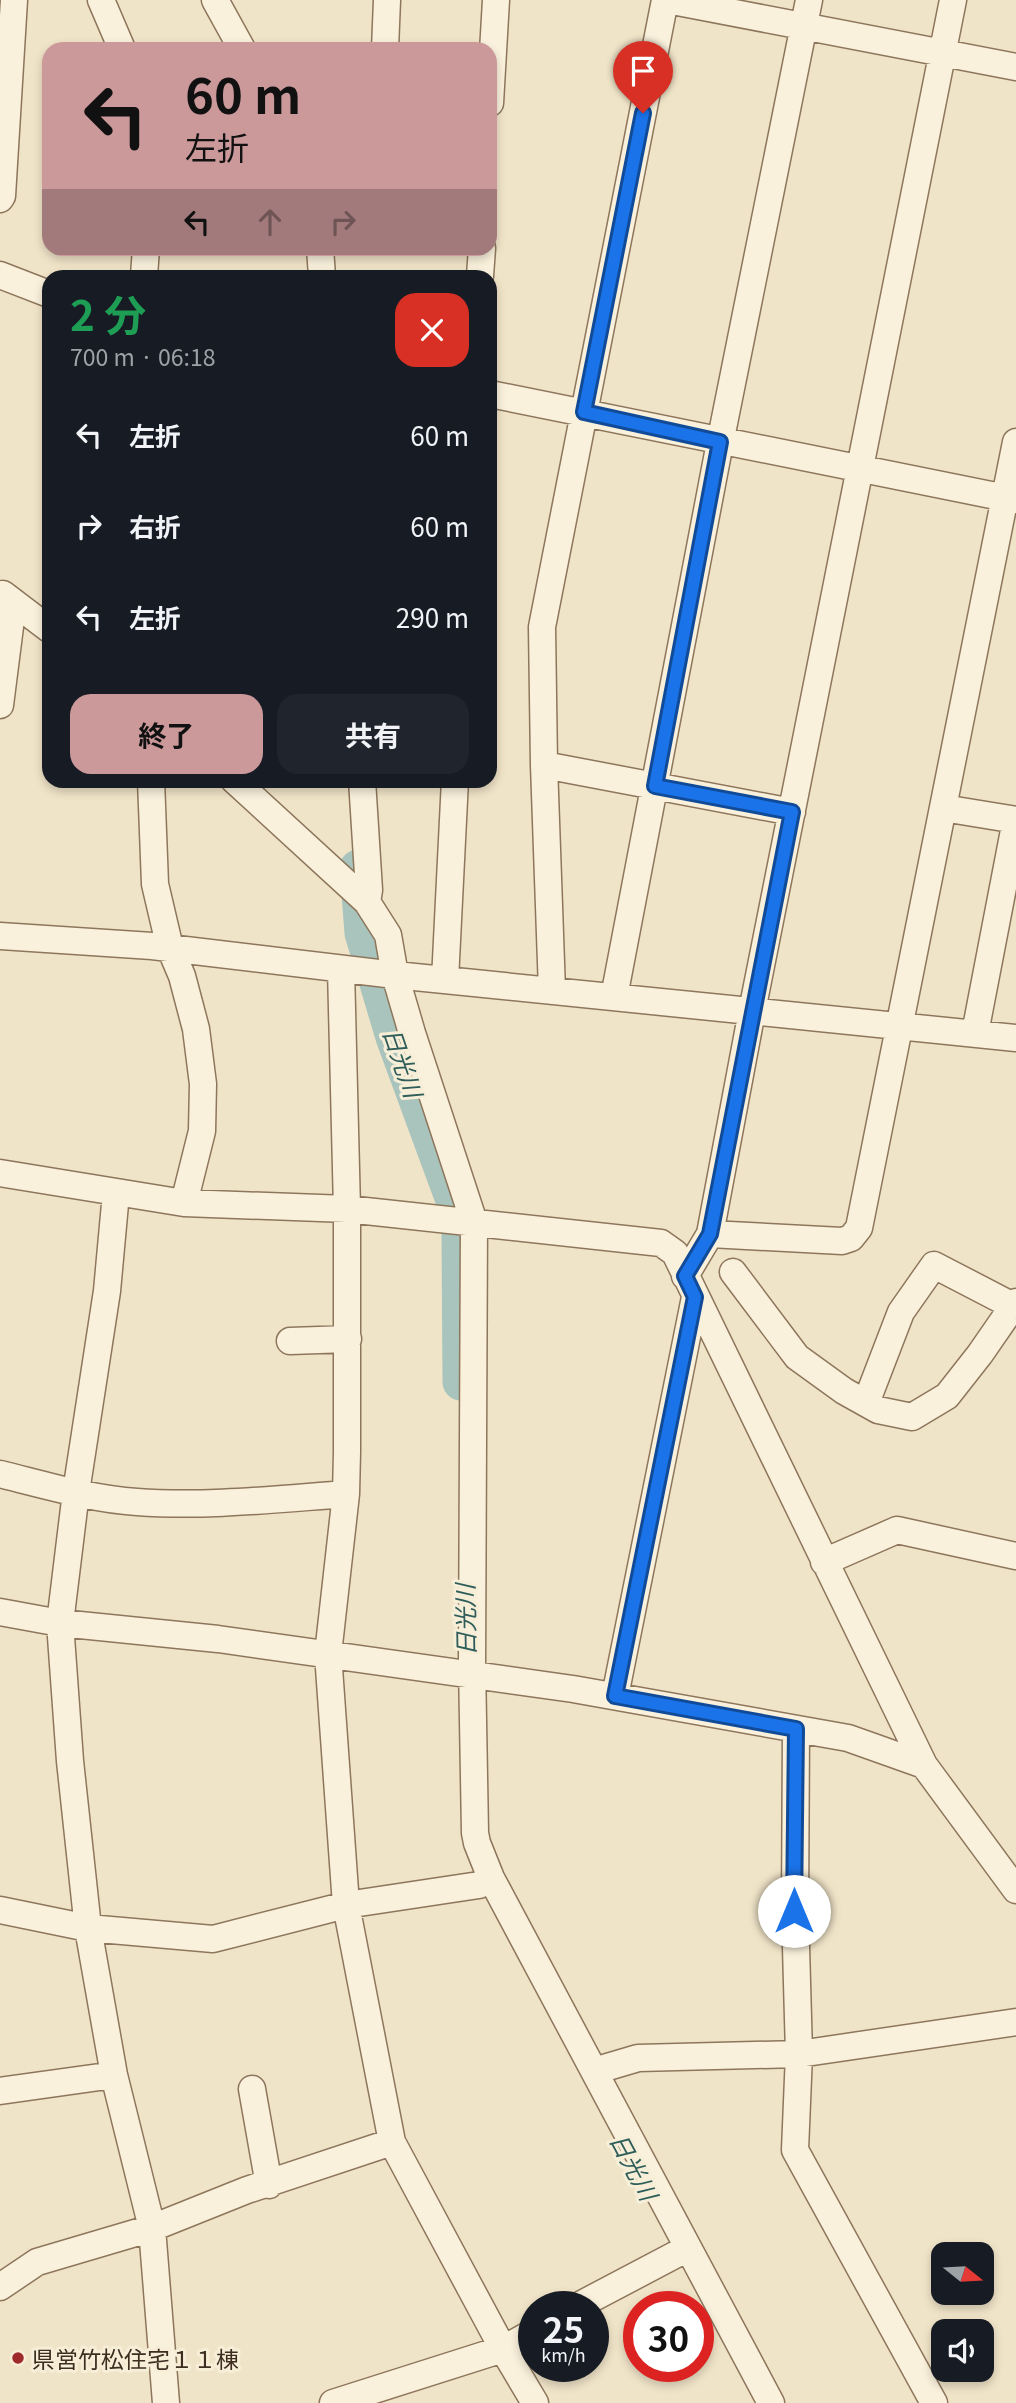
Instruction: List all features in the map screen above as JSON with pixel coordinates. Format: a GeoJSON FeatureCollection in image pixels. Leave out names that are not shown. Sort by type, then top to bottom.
{"type":"FeatureCollection","features":[{"type":"Feature","properties":{"kind":"street"},"geometry":{"type":"LineString","coordinates":[[0,199],[14,0]]}},
{"type":"Feature","properties":{"kind":"street"},"geometry":{"type":"LineString","coordinates":[[101,0],[119,42]]}},
{"type":"Feature","properties":{"kind":"street"},"geometry":{"type":"LineString","coordinates":[[215,0],[238,42]]}},
{"type":"Feature","properties":{"kind":"street"},"geometry":{"type":"LineString","coordinates":[[385,42],[387,0]]}},
{"type":"Feature","properties":{"kind":"street"},"geometry":{"type":"LineString","coordinates":[[494,42],[496,0]]}},
{"type":"Feature","properties":{"kind":"street"},"geometry":{"type":"LineString","coordinates":[[552,991],[542,627],[666,0],[806,13],[942,53],[1016,66]]}},
{"type":"Feature","properties":{"kind":"street"},"geometry":{"type":"LineString","coordinates":[[615,1696],[690,1287],[710,1234],[953,0]]}},
{"type":"Feature","properties":{"kind":"street"},"geometry":{"type":"LineString","coordinates":[[614,997],[720,442],[806,13]]}},
{"type":"Feature","properties":{"kind":"street"},"geometry":{"type":"LineString","coordinates":[[0,275],[42,291]]}},
{"type":"Feature","properties":{"kind":"street"},"geometry":{"type":"LineString","coordinates":[[497,395],[1010,499]]}},
{"type":"Feature","properties":{"kind":"street"},"geometry":{"type":"LineString","coordinates":[[710,1234],[842,1241],[851,1238],[859,1228],[943,808],[1010,499],[1016,442]]}},
{"type":"Feature","properties":{"kind":"street"},"geometry":{"type":"LineString","coordinates":[[4,599],[42,624]]}},
{"type":"Feature","properties":{"kind":"street"},"geometry":{"type":"LineString","coordinates":[[0,705],[4,599]]}},
{"type":"Feature","properties":{"kind":"street"},"geometry":{"type":"LineString","coordinates":[[544,765],[792,812]]}},
{"type":"Feature","properties":{"kind":"street"},"geometry":{"type":"LineString","coordinates":[[151,788],[155,884],[170,948],[182,975],[196,1029],[203,1084],[202,1131],[184,1203]]}},
{"type":"Feature","properties":{"kind":"street"},"geometry":{"type":"LineString","coordinates":[[243,788],[362,898],[388,935],[383,974],[464,1221],[467,1673],[475,1833],[486,1881],[594,2070],[682,2251],[771,2403]]}},
{"type":"Feature","properties":{"kind":"street"},"geometry":{"type":"LineString","coordinates":[[362,898],[369,890],[363,788]]}},
{"type":"Feature","properties":{"kind":"street"},"geometry":{"type":"LineString","coordinates":[[445,980],[455,788]]}},
{"type":"Feature","properties":{"kind":"street"},"geometry":{"type":"LineString","coordinates":[[943,808],[1016,820],[975,1033]]}},
{"type":"Feature","properties":{"kind":"street"},"geometry":{"type":"LineString","coordinates":[[0,936],[170,948],[383,974],[1016,1038]]}},
{"type":"Feature","properties":{"kind":"street"},"geometry":{"type":"LineString","coordinates":[[341,969],[347,1209],[346,1494],[328,1654],[345,1905],[392,2142],[503,2349],[535,2403]]}},
{"type":"Feature","properties":{"kind":"street"},"geometry":{"type":"LineString","coordinates":[[0,1173],[184,1203],[347,1209],[661,1243],[675,1253],[924,1765],[1016,1890]]}},
{"type":"Feature","properties":{"kind":"street"},"geometry":{"type":"LineString","coordinates":[[116,1193],[107,1291],[76,1492],[60,1623],[70,1761],[88,1928],[114,2075],[152,2228],[166,2403]]}},
{"type":"Feature","properties":{"kind":"street"},"geometry":{"type":"LineString","coordinates":[[733,1272],[797,1357],[844,1391],[878,1410],[912,1417],[947,1396],[1015,1304],[934,1265],[901,1312],[866,1403]]}},
{"type":"Feature","properties":{"kind":"street"},"geometry":{"type":"LineString","coordinates":[[290,1341],[348,1339]]}},
{"type":"Feature","properties":{"kind":"street"},"geometry":{"type":"LineString","coordinates":[[0,1474],[76,1492],[136,1502],[234,1502],[346,1494]]}},
{"type":"Feature","properties":{"kind":"street"},"geometry":{"type":"LineString","coordinates":[[824,1562],[897,1530],[1016,1556]]}},
{"type":"Feature","properties":{"kind":"street"},"geometry":{"type":"LineString","coordinates":[[0,1612],[60,1623],[219,1639],[615,1696],[848,1738],[924,1765]]}},
{"type":"Feature","properties":{"kind":"street"},"geometry":{"type":"LineString","coordinates":[[796,1729],[794,1911],[799,2054],[795,2150],[934,2403]]}},
{"type":"Feature","properties":{"kind":"street"},"geometry":{"type":"LineString","coordinates":[[0,1910],[88,1928],[213,1939],[345,1905],[486,1881]]}},
{"type":"Feature","properties":{"kind":"street"},"geometry":{"type":"LineString","coordinates":[[594,2070],[638,2058],[799,2054],[1016,2022]]}},
{"type":"Feature","properties":{"kind":"street"},"geometry":{"type":"LineString","coordinates":[[0,2091],[114,2075]]}},
{"type":"Feature","properties":{"kind":"street"},"geometry":{"type":"LineString","coordinates":[[252,2089],[269,2185]]}},
{"type":"Feature","properties":{"kind":"street"},"geometry":{"type":"LineString","coordinates":[[0,2287],[37,2262],[152,2228],[247,2190],[269,2185],[392,2142]]}},
{"type":"Feature","properties":{"kind":"street"},"geometry":{"type":"LineString","coordinates":[[606,2291],[682,2251]]}},
{"type":"Feature","properties":{"kind":"street"},"geometry":{"type":"LineString","coordinates":[[332,2403],[503,2349],[518,2341]]}},
{"type":"Feature","properties":{"kind":"waterway","name":"日光川"},"geometry":{"type":"LineString","coordinates":[[358,868],[363,933],[394,1037],[458,1211],[461,1382]]}},
{"type":"Feature","properties":{"kind":"place","name":"県営竹松住宅１１棟"},"geometry":{"type":"Point","coordinates":[18,2358]}},
{"type":"Feature","properties":{"kind":"route"},"geometry":{"type":"LineString","coordinates":[[643,113],[584,412],[720,442],[655,786],[792,812],[710,1234],[685,1276],[695,1297],[615,1696],[796,1729],[794,1911]]}}]}
